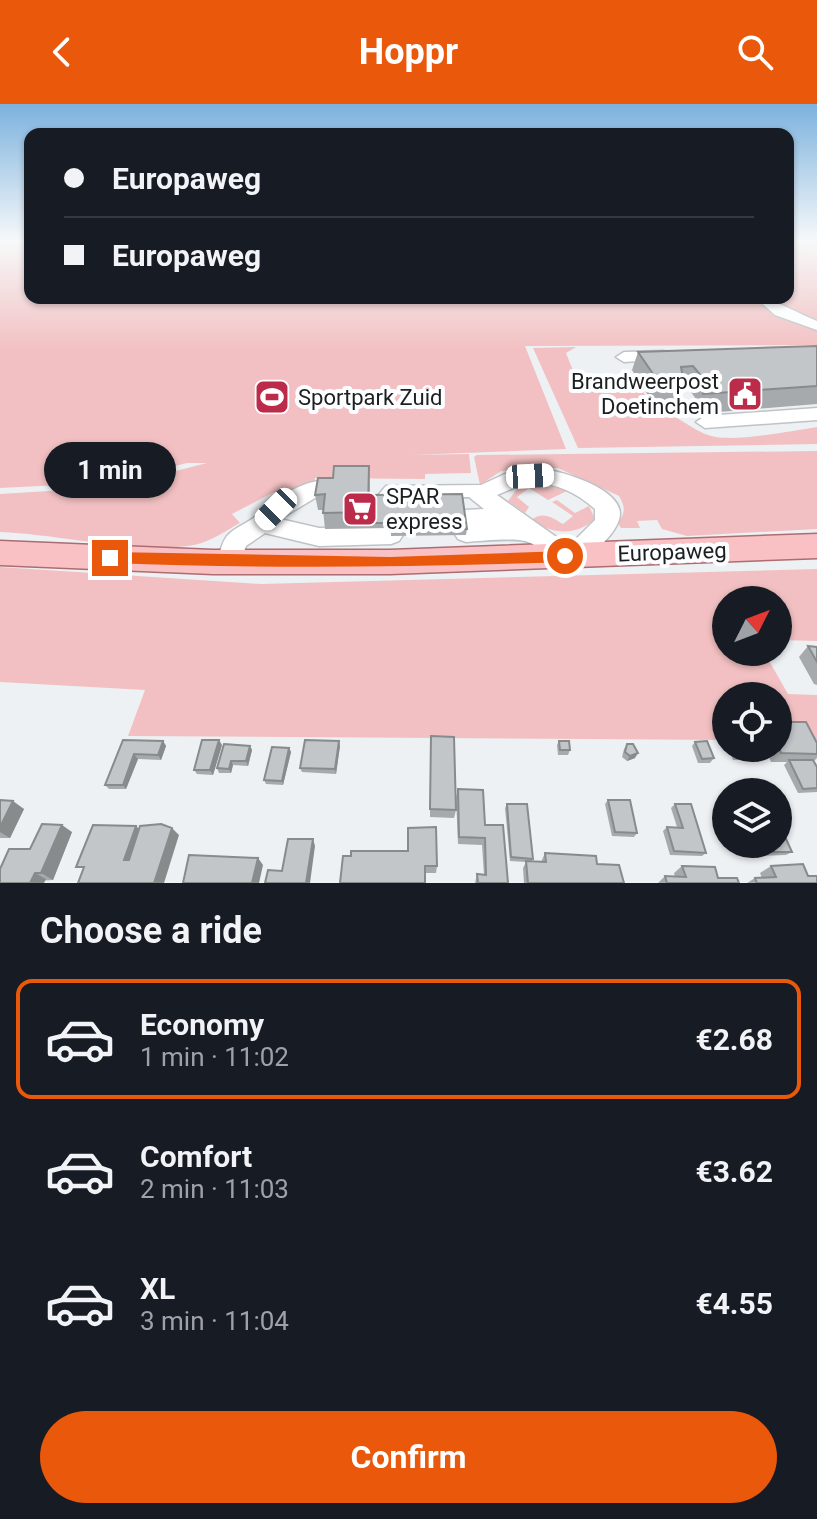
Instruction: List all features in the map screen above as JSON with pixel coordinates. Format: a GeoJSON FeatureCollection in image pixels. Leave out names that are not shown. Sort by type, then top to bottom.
{"type":"FeatureCollection","features":[{"type":"Feature","properties":{"kind":"main road","name":"Europaweg"},"geometry":{"type":"LineString","coordinates":[[0,553],[229,562],[390,562],[817,546]]}},
{"type":"Feature","properties":{"kind":"street"},"geometry":{"type":"LineString","coordinates":[[770,304],[780,312],[817,326]]}},
{"type":"Feature","properties":{"kind":"street"},"geometry":{"type":"LineString","coordinates":[[624,357],[684,356]]}},
{"type":"Feature","properties":{"kind":"street"},"geometry":{"type":"LineString","coordinates":[[705,422],[817,414]]}},
{"type":"Feature","properties":{"kind":"street"},"geometry":{"type":"LineString","coordinates":[[547,475],[567,480],[602,501],[609,513],[601,531],[569,556],[532,532],[496,505],[487,491],[513,477],[547,475]]}},
{"type":"Feature","properties":{"kind":"street"},"geometry":{"type":"LineString","coordinates":[[370,486],[391,486],[395,517]]}},
{"type":"Feature","properties":{"kind":"street"},"geometry":{"type":"LineString","coordinates":[[229,562],[236,541],[262,524],[276,509],[310,490],[336,487]]}},
{"type":"Feature","properties":{"kind":"street"},"geometry":{"type":"LineString","coordinates":[[395,517],[496,505]]}},
{"type":"Feature","properties":{"kind":"street"},"geometry":{"type":"LineString","coordinates":[[262,524],[319,537],[395,517],[496,505]]}},
{"type":"Feature","properties":{"kind":"street"},"geometry":{"type":"LineString","coordinates":[[466,533],[532,532]]}},
{"type":"Feature","properties":{"kind":"shaded area","name":"Sportpark Zuid"},"geometry":{"type":"Polygon","coordinates":[[[0,277],[24,277],[24,304],[794,304],[794,277],[817,277],[817,345],[525,346],[566,449],[411,455],[469,454],[471,473],[425,474],[425,479],[315,478],[314,484],[283,500],[274,492],[232,514],[240,523],[194,545],[124,546],[0,532],[0,494],[113,487],[207,463],[187,463],[127,478],[95,481],[93,478],[99,467],[91,467],[81,484],[0,488],[0,277]]]}},
{"type":"Feature","properties":{"kind":"shaded area"},"geometry":{"type":"Polygon","coordinates":[[[576,347],[566,353],[574,373],[592,382],[636,380],[653,408],[707,435],[739,438],[817,427],[817,444],[578,448],[533,348],[576,347]]]}},
{"type":"Feature","properties":{"kind":"shaded area"},"geometry":{"type":"Polygon","coordinates":[[[817,451],[817,529],[687,536],[662,529],[657,520],[637,521],[640,528],[621,528],[618,523],[624,510],[619,496],[558,468],[501,471],[480,485],[474,457],[477,455],[817,451]]]}},
{"type":"Feature","properties":{"kind":"shaded area"},"geometry":{"type":"Polygon","coordinates":[[[536,484],[569,490],[548,500],[529,488],[517,497],[529,507],[525,513],[508,501],[517,489],[536,484]]]}},
{"type":"Feature","properties":{"kind":"shaded area"},"geometry":{"type":"Polygon","coordinates":[[[557,500],[575,513],[589,506],[595,519],[580,529],[563,532],[531,520],[543,515],[563,524],[573,516],[552,502],[557,500]]]}},
{"type":"Feature","properties":{"kind":"shaded area"},"geometry":{"type":"Polygon","coordinates":[[[0,567],[261,584],[817,569],[817,641],[792,640],[792,586],[712,586],[712,666],[772,666],[781,682],[712,682],[712,740],[128,736],[145,690],[0,682],[0,567]]]}},
{"type":"Feature","properties":{"kind":"shaded area"},"geometry":{"type":"Polygon","coordinates":[[[792,694],[817,695],[817,746],[792,736],[792,694]]]}},
{"type":"Feature","properties":{"kind":"building"},"geometry":{"type":"Polygon","coordinates":[[[817,346],[817,386],[703,394],[703,391],[713,390],[693,366],[681,367],[683,378],[678,386],[662,387],[638,352],[817,346]]]}},
{"type":"Feature","properties":{"kind":"building"},"geometry":{"type":"Polygon","coordinates":[[[334,466],[369,466],[368,512],[323,513],[325,494],[315,495],[318,478],[333,478],[334,466]]]}},
{"type":"Feature","properties":{"kind":"building"},"geometry":{"type":"Polygon","coordinates":[[[462,494],[467,529],[391,531],[390,523],[368,523],[369,495],[462,494]]]}},
{"type":"Feature","properties":{"kind":"building"},"geometry":{"type":"Polygon","coordinates":[[[808,646],[817,647],[817,662],[808,646]]]}},
{"type":"Feature","properties":{"kind":"building"},"geometry":{"type":"Polygon","coordinates":[[[792,722],[806,722],[817,743],[817,754],[792,753],[792,722]]]}},
{"type":"Feature","properties":{"kind":"building"},"geometry":{"type":"Polygon","coordinates":[[[431,736],[454,737],[456,810],[430,809],[431,736]]]}},
{"type":"Feature","properties":{"kind":"building"},"geometry":{"type":"Polygon","coordinates":[[[123,740],[163,741],[158,755],[134,754],[123,785],[105,785],[123,740]]]}},
{"type":"Feature","properties":{"kind":"building"},"geometry":{"type":"Polygon","coordinates":[[[202,740],[219,740],[210,770],[194,770],[202,740]]]}},
{"type":"Feature","properties":{"kind":"building"},"geometry":{"type":"Polygon","coordinates":[[[305,740],[339,741],[335,769],[300,768],[305,740]]]}},
{"type":"Feature","properties":{"kind":"building"},"geometry":{"type":"Polygon","coordinates":[[[559,741],[569,741],[570,750],[560,750],[559,741]]]}},
{"type":"Feature","properties":{"kind":"building"},"geometry":{"type":"Polygon","coordinates":[[[707,741],[712,758],[702,759],[695,742],[707,741]]]}},
{"type":"Feature","properties":{"kind":"building"},"geometry":{"type":"Polygon","coordinates":[[[224,744],[250,746],[246,761],[231,761],[229,769],[217,768],[224,744]]]}},
{"type":"Feature","properties":{"kind":"building"},"geometry":{"type":"Polygon","coordinates":[[[627,744],[633,744],[638,753],[630,756],[625,752],[627,744]]]}},
{"type":"Feature","properties":{"kind":"building"},"geometry":{"type":"Polygon","coordinates":[[[272,747],[289,748],[282,781],[264,780],[272,747]]]}},
{"type":"Feature","properties":{"kind":"building"},"geometry":{"type":"Polygon","coordinates":[[[792,760],[813,760],[817,767],[817,788],[803,789],[790,762],[792,760]]]}},
{"type":"Feature","properties":{"kind":"building"},"geometry":{"type":"Polygon","coordinates":[[[458,789],[483,790],[485,825],[503,825],[508,883],[478,883],[477,874],[486,875],[485,838],[459,837],[458,789]]]}},
{"type":"Feature","properties":{"kind":"building"},"geometry":{"type":"Polygon","coordinates":[[[0,800],[13,801],[0,827],[0,800]]]}},
{"type":"Feature","properties":{"kind":"building"},"geometry":{"type":"Polygon","coordinates":[[[608,800],[630,800],[637,833],[615,832],[608,800]]]}},
{"type":"Feature","properties":{"kind":"building"},"geometry":{"type":"Polygon","coordinates":[[[507,804],[527,804],[533,859],[511,857],[507,804]]]}},
{"type":"Feature","properties":{"kind":"building"},"geometry":{"type":"Polygon","coordinates":[[[675,804],[691,804],[706,853],[674,851],[667,827],[683,828],[675,804]]]}},
{"type":"Feature","properties":{"kind":"building"},"geometry":{"type":"Polygon","coordinates":[[[42,824],[62,825],[41,873],[35,873],[30,883],[0,883],[0,869],[9,849],[30,849],[42,824]]]}},
{"type":"Feature","properties":{"kind":"building"},"geometry":{"type":"Polygon","coordinates":[[[161,824],[172,828],[154,883],[78,883],[84,867],[76,867],[93,825],[136,826],[124,860],[129,860],[140,826],[161,824]]]}},
{"type":"Feature","properties":{"kind":"building"},"geometry":{"type":"Polygon","coordinates":[[[436,827],[437,866],[425,866],[425,883],[340,883],[343,856],[351,856],[351,851],[408,851],[408,828],[436,827]]]}},
{"type":"Feature","properties":{"kind":"building"},"geometry":{"type":"Polygon","coordinates":[[[288,839],[313,839],[306,883],[265,883],[268,870],[282,871],[288,839]]]}},
{"type":"Feature","properties":{"kind":"building"},"geometry":{"type":"Polygon","coordinates":[[[545,853],[596,856],[597,864],[619,865],[624,883],[528,883],[526,861],[546,862],[545,853]]]}},
{"type":"Feature","properties":{"kind":"building"},"geometry":{"type":"Polygon","coordinates":[[[189,855],[258,858],[252,883],[183,883],[189,855]]]}},
{"type":"Feature","properties":{"kind":"building"},"geometry":{"type":"Polygon","coordinates":[[[803,864],[808,876],[817,876],[817,883],[757,883],[755,878],[776,877],[771,866],[803,864]]]}},
{"type":"Feature","properties":{"kind":"building"},"geometry":{"type":"Polygon","coordinates":[[[682,866],[715,867],[718,878],[737,878],[739,883],[667,883],[665,876],[686,877],[682,866]]]}},
{"type":"Feature","properties":{"kind":"place","name":"Brandweerpost Doetinchem"},"geometry":{"type":"Point","coordinates":[745,394]}},
{"type":"Feature","properties":{"kind":"place","name":"Sportpark Zuid"},"geometry":{"type":"Point","coordinates":[272,397]}},
{"type":"Feature","properties":{"kind":"place","name":"SPAR express"},"geometry":{"type":"Point","coordinates":[360,509]}},
{"type":"Feature","properties":{"kind":"route"},"geometry":{"type":"LineString","coordinates":[[110,558],[390,562],[565,556]]}}]}
